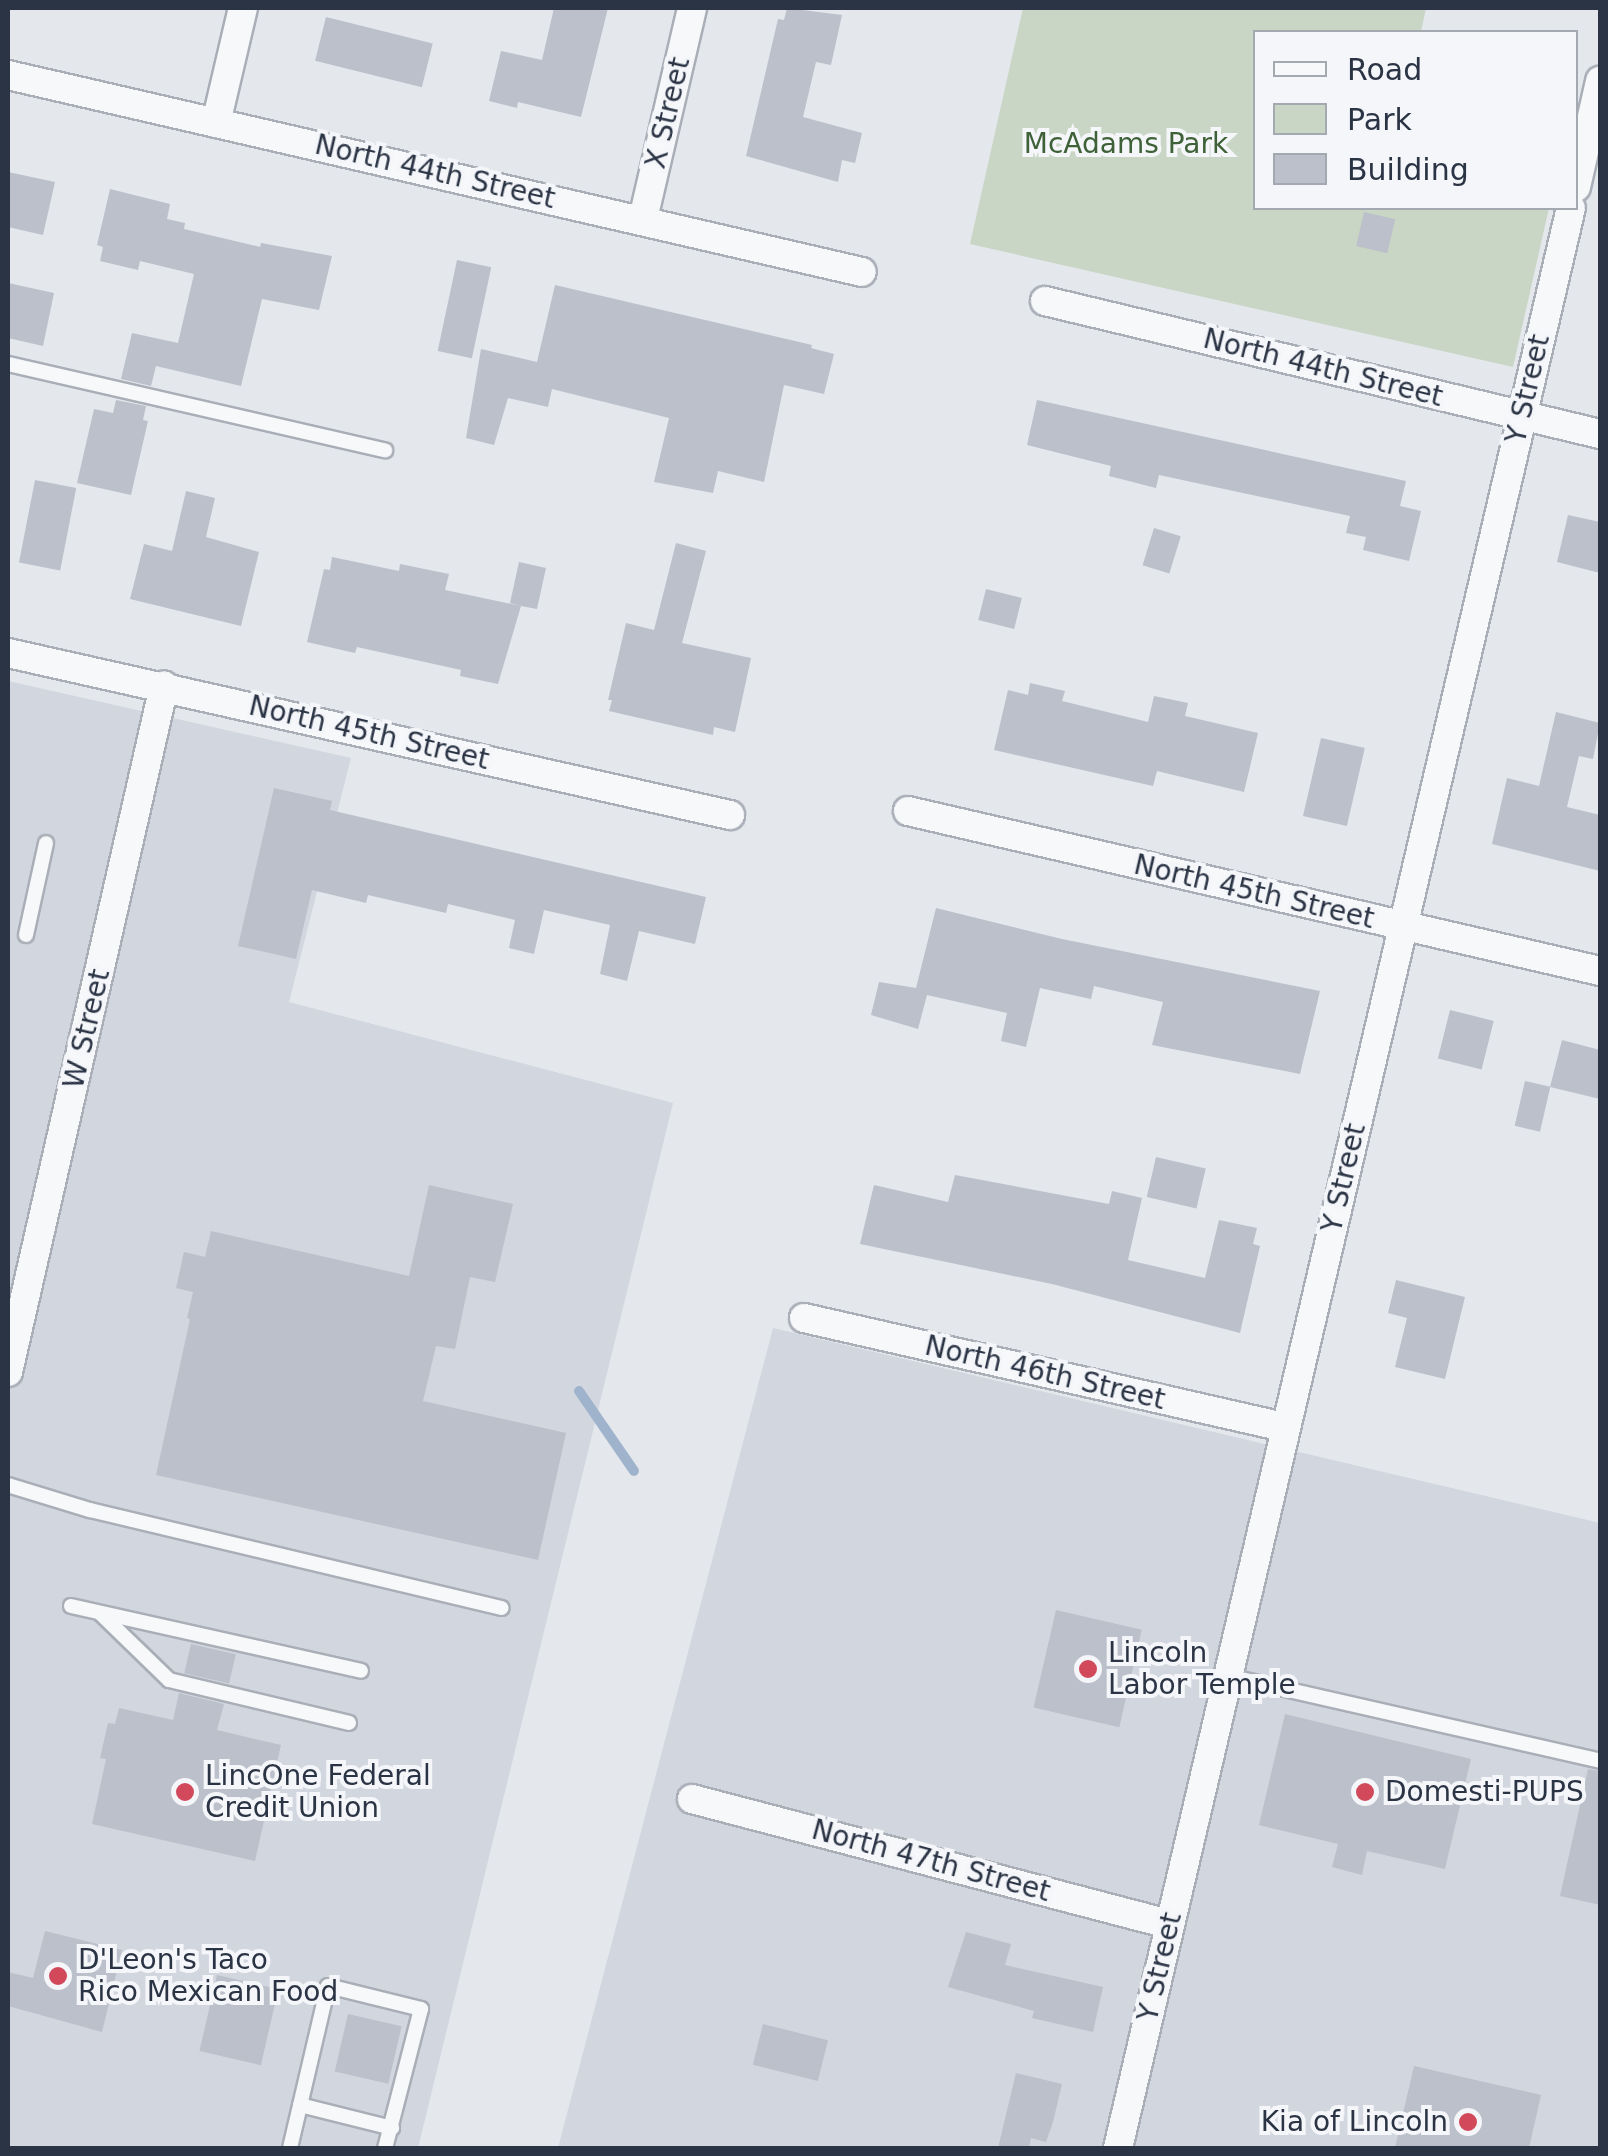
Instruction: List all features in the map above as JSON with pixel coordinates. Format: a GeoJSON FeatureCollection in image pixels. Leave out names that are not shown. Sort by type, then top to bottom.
{"type":"FeatureCollection","features":[{"type":"Feature","properties":{"kind":"street"},"geometry":{"type":"LineString","coordinates":[[216,122],[242,8]]}},
{"type":"Feature","properties":{"kind":"street","name":"X Street"},"geometry":{"type":"LineString","coordinates":[[643,219],[692,8]]}},
{"type":"Feature","properties":{"kind":"street","name":"North 44th Street"},"geometry":{"type":"LineString","coordinates":[[8,75],[862,272]]}},
{"type":"Feature","properties":{"kind":"street"},"geometry":{"type":"LineString","coordinates":[[1578,178],[1600,81]]}},
{"type":"Feature","properties":{"kind":"street","name":"Y Street"},"geometry":{"type":"LineString","coordinates":[[1118,2148],[1571,210]]}},
{"type":"Feature","properties":{"kind":"street","name":"North 44th Street"},"geometry":{"type":"LineString","coordinates":[[1045,301],[1600,434]]}},
{"type":"Feature","properties":{"kind":"street","name":"North 45th Street"},"geometry":{"type":"LineString","coordinates":[[8,653],[730,815]]}},
{"type":"Feature","properties":{"kind":"street","name":"W Street"},"geometry":{"type":"LineString","coordinates":[[8,1372],[164,686]]}},
{"type":"Feature","properties":{"kind":"street","name":"North 45th Street"},"geometry":{"type":"LineString","coordinates":[[908,811],[1600,971]]}},
{"type":"Feature","properties":{"kind":"street","name":"North 46th Street"},"geometry":{"type":"LineString","coordinates":[[804,1318],[1285,1428]]}},
{"type":"Feature","properties":{"kind":"street","name":"North 47th Street"},"geometry":{"type":"LineString","coordinates":[[692,1799],[1170,1924]]}},
{"type":"Feature","properties":{"kind":"lane"},"geometry":{"type":"LineString","coordinates":[[8,364],[385,450]]}},
{"type":"Feature","properties":{"kind":"lane"},"geometry":{"type":"LineString","coordinates":[[26,935],[46,843]]}},
{"type":"Feature","properties":{"kind":"lane"},"geometry":{"type":"LineString","coordinates":[[8,1484],[90,1510],[502,1608]]}},
{"type":"Feature","properties":{"kind":"lane"},"geometry":{"type":"LineString","coordinates":[[71,1606],[361,1670]]}},
{"type":"Feature","properties":{"kind":"lane"},"geometry":{"type":"LineString","coordinates":[[100,1612],[169,1680],[349,1724]]}},
{"type":"Feature","properties":{"kind":"lane"},"geometry":{"type":"LineString","coordinates":[[1227,1676],[1600,1761]]}},
{"type":"Feature","properties":{"kind":"lane"},"geometry":{"type":"LineString","coordinates":[[290,2148],[328,1986],[421,2009],[386,2148]]}},
{"type":"Feature","properties":{"kind":"lane"},"geometry":{"type":"LineString","coordinates":[[300,2105],[392,2128]]}},
{"type":"Feature","properties":{"kind":"shaded area"},"geometry":{"type":"Polygon","coordinates":[[[8,681],[351,758],[289,1002],[673,1103],[418,2148],[8,2148],[8,681]]]}},
{"type":"Feature","properties":{"kind":"shaded area"},"geometry":{"type":"Polygon","coordinates":[[[773,1328],[1600,1523],[1600,2148],[558,2148],[773,1328]]]}},
{"type":"Feature","properties":{"kind":"green space","name":"McAdams Park"},"geometry":{"type":"Polygon","coordinates":[[[1023,8],[1426,8],[1421,30],[1253,30],[1253,210],[1549,210],[1513,367],[970,244],[1023,8]]]}},
{"type":"Feature","properties":{"kind":"building"},"geometry":{"type":"Polygon","coordinates":[[[554,8],[608,8],[581,117],[518,102],[517,108],[489,101],[501,51],[542,60],[554,8]]]}},
{"type":"Feature","properties":{"kind":"building"},"geometry":{"type":"Polygon","coordinates":[[[787,8],[842,15],[831,65],[816,62],[803,117],[862,133],[855,163],[842,160],[838,182],[746,156],[778,19],[784,20],[787,8]]]}},
{"type":"Feature","properties":{"kind":"building"},"geometry":{"type":"Polygon","coordinates":[[[326,17],[433,44],[422,87],[315,61],[326,17]]]}},
{"type":"Feature","properties":{"kind":"building"},"geometry":{"type":"Polygon","coordinates":[[[8,172],[55,182],[43,235],[8,227],[8,172]]]}},
{"type":"Feature","properties":{"kind":"building"},"geometry":{"type":"Polygon","coordinates":[[[110,189],[170,204],[167,219],[185,223],[184,229],[260,247],[261,243],[332,256],[319,310],[262,299],[241,386],[156,366],[151,386],[121,379],[132,333],[178,343],[194,274],[140,261],[138,270],[100,261],[103,247],[97,245],[110,189]]]}},
{"type":"Feature","properties":{"kind":"building"},"geometry":{"type":"Polygon","coordinates":[[[1364,212],[1395,219],[1387,253],[1356,246],[1364,212]]]}},
{"type":"Feature","properties":{"kind":"building"},"geometry":{"type":"Polygon","coordinates":[[[457,260],[491,267],[472,358],[438,351],[457,260]]]}},
{"type":"Feature","properties":{"kind":"building"},"geometry":{"type":"Polygon","coordinates":[[[8,283],[54,293],[43,346],[8,338],[8,283]]]}},
{"type":"Feature","properties":{"kind":"building"},"geometry":{"type":"Polygon","coordinates":[[[555,285],[812,345],[811,348],[834,354],[824,394],[784,385],[764,482],[718,471],[713,493],[654,482],[669,418],[552,389],[548,407],[508,398],[494,445],[466,438],[481,349],[537,362],[555,285]]]}},
{"type":"Feature","properties":{"kind":"building"},"geometry":{"type":"Polygon","coordinates":[[[116,400],[146,406],[143,420],[148,421],[131,495],[77,483],[94,409],[113,413],[116,400]]]}},
{"type":"Feature","properties":{"kind":"building"},"geometry":{"type":"Polygon","coordinates":[[[1037,400],[1406,481],[1400,506],[1421,511],[1409,561],[1363,550],[1366,537],[1346,533],[1350,516],[1159,475],[1156,488],[1109,476],[1111,466],[1027,445],[1037,400]]]}},
{"type":"Feature","properties":{"kind":"building"},"geometry":{"type":"Polygon","coordinates":[[[35,480],[76,488],[60,570],[19,562],[35,480]]]}},
{"type":"Feature","properties":{"kind":"building"},"geometry":{"type":"Polygon","coordinates":[[[186,491],[215,498],[206,537],[259,552],[241,626],[130,599],[144,544],[172,551],[186,491]]]}},
{"type":"Feature","properties":{"kind":"building"},"geometry":{"type":"Polygon","coordinates":[[[1568,515],[1600,522],[1600,573],[1557,562],[1568,515]]]}},
{"type":"Feature","properties":{"kind":"building"},"geometry":{"type":"Polygon","coordinates":[[[1154,528],[1181,536],[1169,573],[1143,565],[1154,528]]]}},
{"type":"Feature","properties":{"kind":"building"},"geometry":{"type":"Polygon","coordinates":[[[676,543],[706,551],[682,643],[751,658],[735,732],[714,727],[713,735],[609,711],[612,700],[608,700],[626,623],[654,630],[676,543]]]}},
{"type":"Feature","properties":{"kind":"building"},"geometry":{"type":"Polygon","coordinates":[[[332,557],[399,571],[400,564],[449,574],[445,590],[521,606],[498,684],[460,676],[461,670],[357,647],[355,653],[307,642],[324,569],[330,570],[332,557]]]}},
{"type":"Feature","properties":{"kind":"building"},"geometry":{"type":"Polygon","coordinates":[[[519,562],[546,568],[537,609],[510,603],[519,562]]]}},
{"type":"Feature","properties":{"kind":"building"},"geometry":{"type":"Polygon","coordinates":[[[986,589],[1022,598],[1014,629],[978,620],[986,589]]]}},
{"type":"Feature","properties":{"kind":"building"},"geometry":{"type":"Polygon","coordinates":[[[1030,683],[1065,691],[1062,701],[1148,722],[1154,696],[1188,703],[1185,716],[1258,733],[1244,792],[1157,771],[1153,786],[994,750],[1008,690],[1028,695],[1030,683]]]}},
{"type":"Feature","properties":{"kind":"building"},"geometry":{"type":"Polygon","coordinates":[[[1556,712],[1600,723],[1593,759],[1579,756],[1567,807],[1600,815],[1600,871],[1492,844],[1507,778],[1539,786],[1556,712]]]}},
{"type":"Feature","properties":{"kind":"building"},"geometry":{"type":"Polygon","coordinates":[[[1321,738],[1365,748],[1347,826],[1303,816],[1321,738]]]}},
{"type":"Feature","properties":{"kind":"building"},"geometry":{"type":"Polygon","coordinates":[[[274,788],[332,801],[330,810],[706,897],[695,944],[639,931],[627,981],[600,974],[610,925],[544,910],[534,954],[509,948],[515,920],[448,904],[446,913],[368,895],[366,903],[312,890],[296,959],[238,946],[274,788]]]}},
{"type":"Feature","properties":{"kind":"building"},"geometry":{"type":"Polygon","coordinates":[[[936,908],[1062,939],[1320,991],[1300,1074],[1152,1045],[1163,1002],[1094,986],[1091,999],[1040,988],[1026,1047],[1001,1041],[1007,1013],[927,995],[918,1029],[871,1015],[879,982],[916,988],[936,908]]]}},
{"type":"Feature","properties":{"kind":"building"},"geometry":{"type":"Polygon","coordinates":[[[1450,1010],[1494,1021],[1482,1069],[1438,1059],[1450,1010]]]}},
{"type":"Feature","properties":{"kind":"building"},"geometry":{"type":"Polygon","coordinates":[[[1562,1040],[1600,1050],[1600,1099],[1550,1087],[1562,1040]]]}},
{"type":"Feature","properties":{"kind":"building"},"geometry":{"type":"Polygon","coordinates":[[[1525,1081],[1550,1087],[1540,1132],[1515,1126],[1525,1081]]]}},
{"type":"Feature","properties":{"kind":"building"},"geometry":{"type":"Polygon","coordinates":[[[1156,1157],[1206,1168],[1196,1208],[1147,1197],[1156,1157]]]}},
{"type":"Feature","properties":{"kind":"building"},"geometry":{"type":"Polygon","coordinates":[[[955,1175],[1109,1204],[1112,1191],[1142,1198],[1128,1260],[1205,1278],[1219,1220],[1257,1228],[1253,1244],[1260,1246],[1240,1333],[1052,1284],[860,1244],[874,1185],[948,1202],[955,1175]]]}},
{"type":"Feature","properties":{"kind":"building"},"geometry":{"type":"Polygon","coordinates":[[[429,1185],[513,1204],[495,1282],[470,1277],[455,1349],[436,1346],[423,1401],[566,1433],[538,1560],[156,1475],[190,1319],[187,1318],[193,1292],[176,1288],[184,1252],[205,1257],[211,1231],[409,1276],[429,1185]]]}},
{"type":"Feature","properties":{"kind":"building"},"geometry":{"type":"Polygon","coordinates":[[[1396,1280],[1465,1297],[1445,1379],[1395,1367],[1407,1318],[1388,1313],[1396,1280]]]}},
{"type":"Feature","properties":{"kind":"building","name":"Lincoln Labor Temple"},"geometry":{"type":"Polygon","coordinates":[[[1056,1610],[1142,1630],[1119,1727],[1034,1707],[1056,1610]]]}},
{"type":"Feature","properties":{"kind":"building"},"geometry":{"type":"Polygon","coordinates":[[[191,1644],[236,1654],[229,1684],[184,1673],[191,1644]]]}},
{"type":"Feature","properties":{"kind":"building","name":"LincOne Federal Credit Union"},"geometry":{"type":"Polygon","coordinates":[[[179,1693],[224,1704],[217,1730],[281,1745],[255,1861],[92,1824],[106,1759],[100,1758],[108,1723],[115,1724],[119,1708],[173,1720],[179,1693]]]}},
{"type":"Feature","properties":{"kind":"building","name":"Domesti-PUPS"},"geometry":{"type":"Polygon","coordinates":[[[1285,1714],[1471,1759],[1445,1869],[1367,1851],[1362,1875],[1332,1867],[1338,1844],[1259,1825],[1285,1714]]]}},
{"type":"Feature","properties":{"kind":"building"},"geometry":{"type":"Polygon","coordinates":[[[1588,1769],[1600,1771],[1600,1905],[1560,1896],[1588,1769]]]}},
{"type":"Feature","properties":{"kind":"building"},"geometry":{"type":"Polygon","coordinates":[[[45,1931],[122,1950],[102,2032],[8,2006],[8,1972],[33,1978],[45,1931]]]}},
{"type":"Feature","properties":{"kind":"building"},"geometry":{"type":"Polygon","coordinates":[[[966,1932],[1011,1944],[1005,1965],[1103,1987],[1093,2032],[1032,2018],[1034,2011],[948,1987],[966,1932]]]}},
{"type":"Feature","properties":{"kind":"building"},"geometry":{"type":"Polygon","coordinates":[[[217,1975],[278,1989],[261,2065],[199,2051],[217,1975]]]}},
{"type":"Feature","properties":{"kind":"building"},"geometry":{"type":"Polygon","coordinates":[[[348,2014],[402,2026],[388,2084],[335,2071],[348,2014]]]}},
{"type":"Feature","properties":{"kind":"building"},"geometry":{"type":"Polygon","coordinates":[[[763,2024],[828,2040],[818,2081],[753,2065],[763,2024]]]}},
{"type":"Feature","properties":{"kind":"building","name":"Kia of Lincoln"},"geometry":{"type":"Polygon","coordinates":[[[1414,2066],[1541,2095],[1529,2148],[1395,2148],[1414,2066]]]}},
{"type":"Feature","properties":{"kind":"building"},"geometry":{"type":"Polygon","coordinates":[[[1016,2073],[1062,2084],[1053,2122],[1046,2142],[1031,2138],[1029,2148],[998,2148],[1016,2073]]]}},
{"type":"Feature","properties":{"kind":"waterway"},"geometry":{"type":"LineString","coordinates":[[579,1391],[634,1471]]}},
{"type":"Feature","properties":{"kind":"place","name":"Lincoln Labor Temple"},"geometry":{"type":"Point","coordinates":[1088,1669]}},
{"type":"Feature","properties":{"kind":"place","name":"LincOne Federal Credit Union"},"geometry":{"type":"Point","coordinates":[185,1792]}},
{"type":"Feature","properties":{"kind":"place","name":"Domesti-PUPS"},"geometry":{"type":"Point","coordinates":[1365,1792]}},
{"type":"Feature","properties":{"kind":"place","name":"D'Leon's Taco Rico Mexican Food"},"geometry":{"type":"Point","coordinates":[58,1976]}},
{"type":"Feature","properties":{"kind":"place","name":"Kia of Lincoln"},"geometry":{"type":"Point","coordinates":[1468,2122]}}]}
